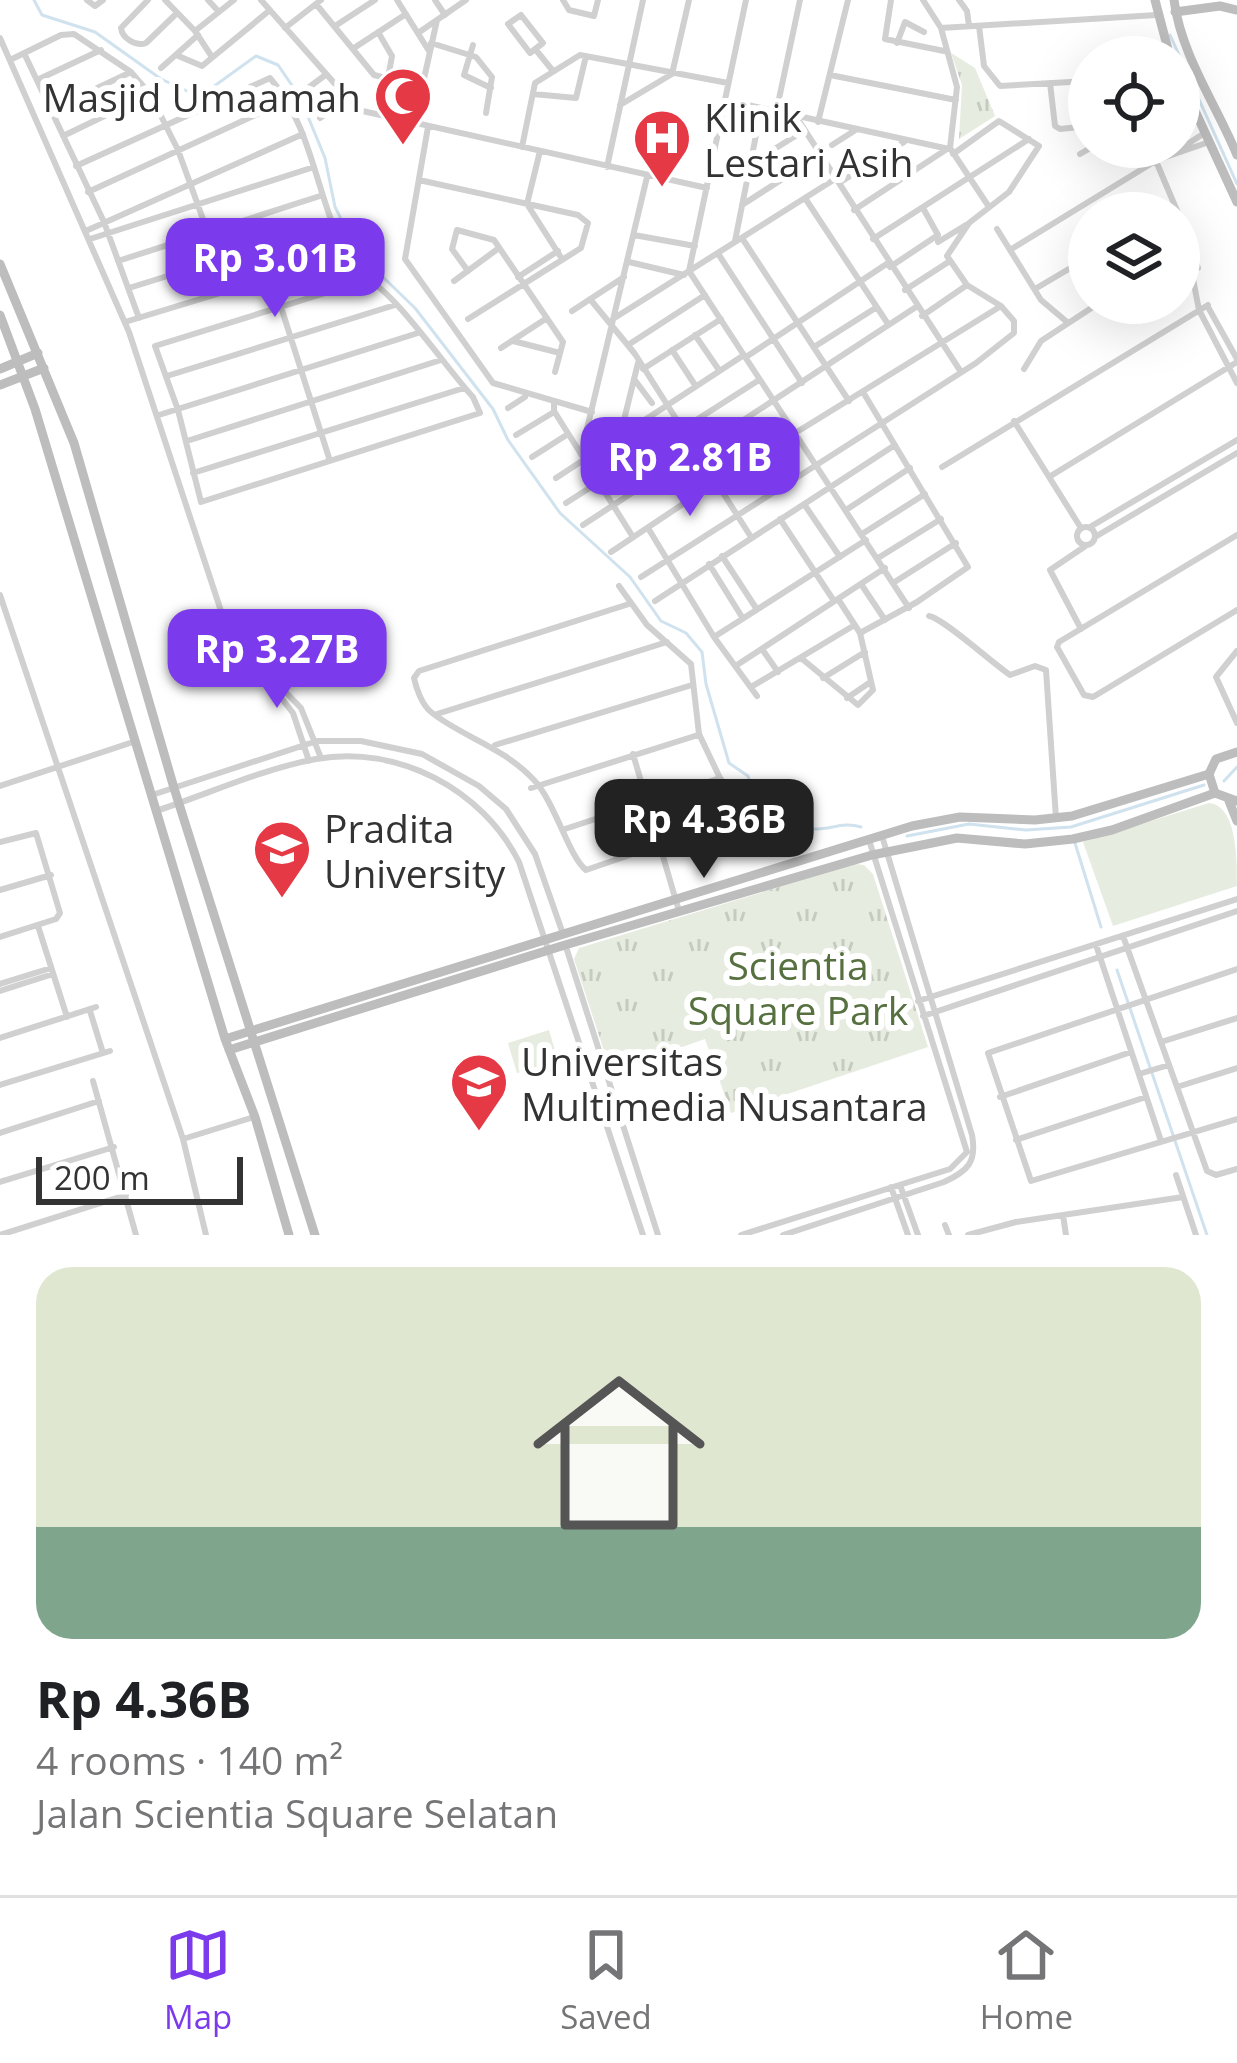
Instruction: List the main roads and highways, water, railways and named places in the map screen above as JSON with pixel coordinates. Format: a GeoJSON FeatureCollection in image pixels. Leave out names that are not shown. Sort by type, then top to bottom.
{"type":"FeatureCollection","features":[{"type":"Feature","properties":{"kind":"waterway"},"geometry":{"type":"LineString","coordinates":[[34,0],[42,15],[95,32],[161,79],[187,91],[206,92],[256,56],[278,65],[300,97],[325,158],[335,207],[359,254],[415,308],[493,409],[508,440],[560,513],[630,577],[661,621],[686,633],[702,652],[706,684],[729,763],[748,776],[764,805],[792,825],[861,827]]}},
{"type":"Feature","properties":{"kind":"waterway"},"geometry":{"type":"LineString","coordinates":[[1170,35],[1237,184]]}},
{"type":"Feature","properties":{"kind":"waterway"},"geometry":{"type":"LineString","coordinates":[[1224,781],[1237,767]]}},
{"type":"Feature","properties":{"kind":"waterway"},"geometry":{"type":"LineString","coordinates":[[907,836],[969,824],[1026,830],[1071,827],[1204,785]]}},
{"type":"Feature","properties":{"kind":"waterway"},"geometry":{"type":"LineString","coordinates":[[1075,843],[1101,927]]}},
{"type":"Feature","properties":{"kind":"waterway"},"geometry":{"type":"LineString","coordinates":[[1117,970],[1207,1235]]}},
{"type":"Feature","properties":{"kind":"place","name":"Masjid Umaamah"},"geometry":{"type":"Point","coordinates":[403,147]}},
{"type":"Feature","properties":{"kind":"place","name":"Klinik Lestari Asih"},"geometry":{"type":"Point","coordinates":[662,189]}},
{"type":"Feature","properties":{"kind":"place","name":"Pradita University"},"geometry":{"type":"Point","coordinates":[282,900]}},
{"type":"Feature","properties":{"kind":"place","name":"Universitas Multimedia Nusantara"},"geometry":{"type":"Point","coordinates":[479,1133]}},
{"type":"Feature","properties":{"kind":"park label","name":"Scientia Square Park"},"geometry":{"type":"Point","coordinates":[798,986]}}]}
